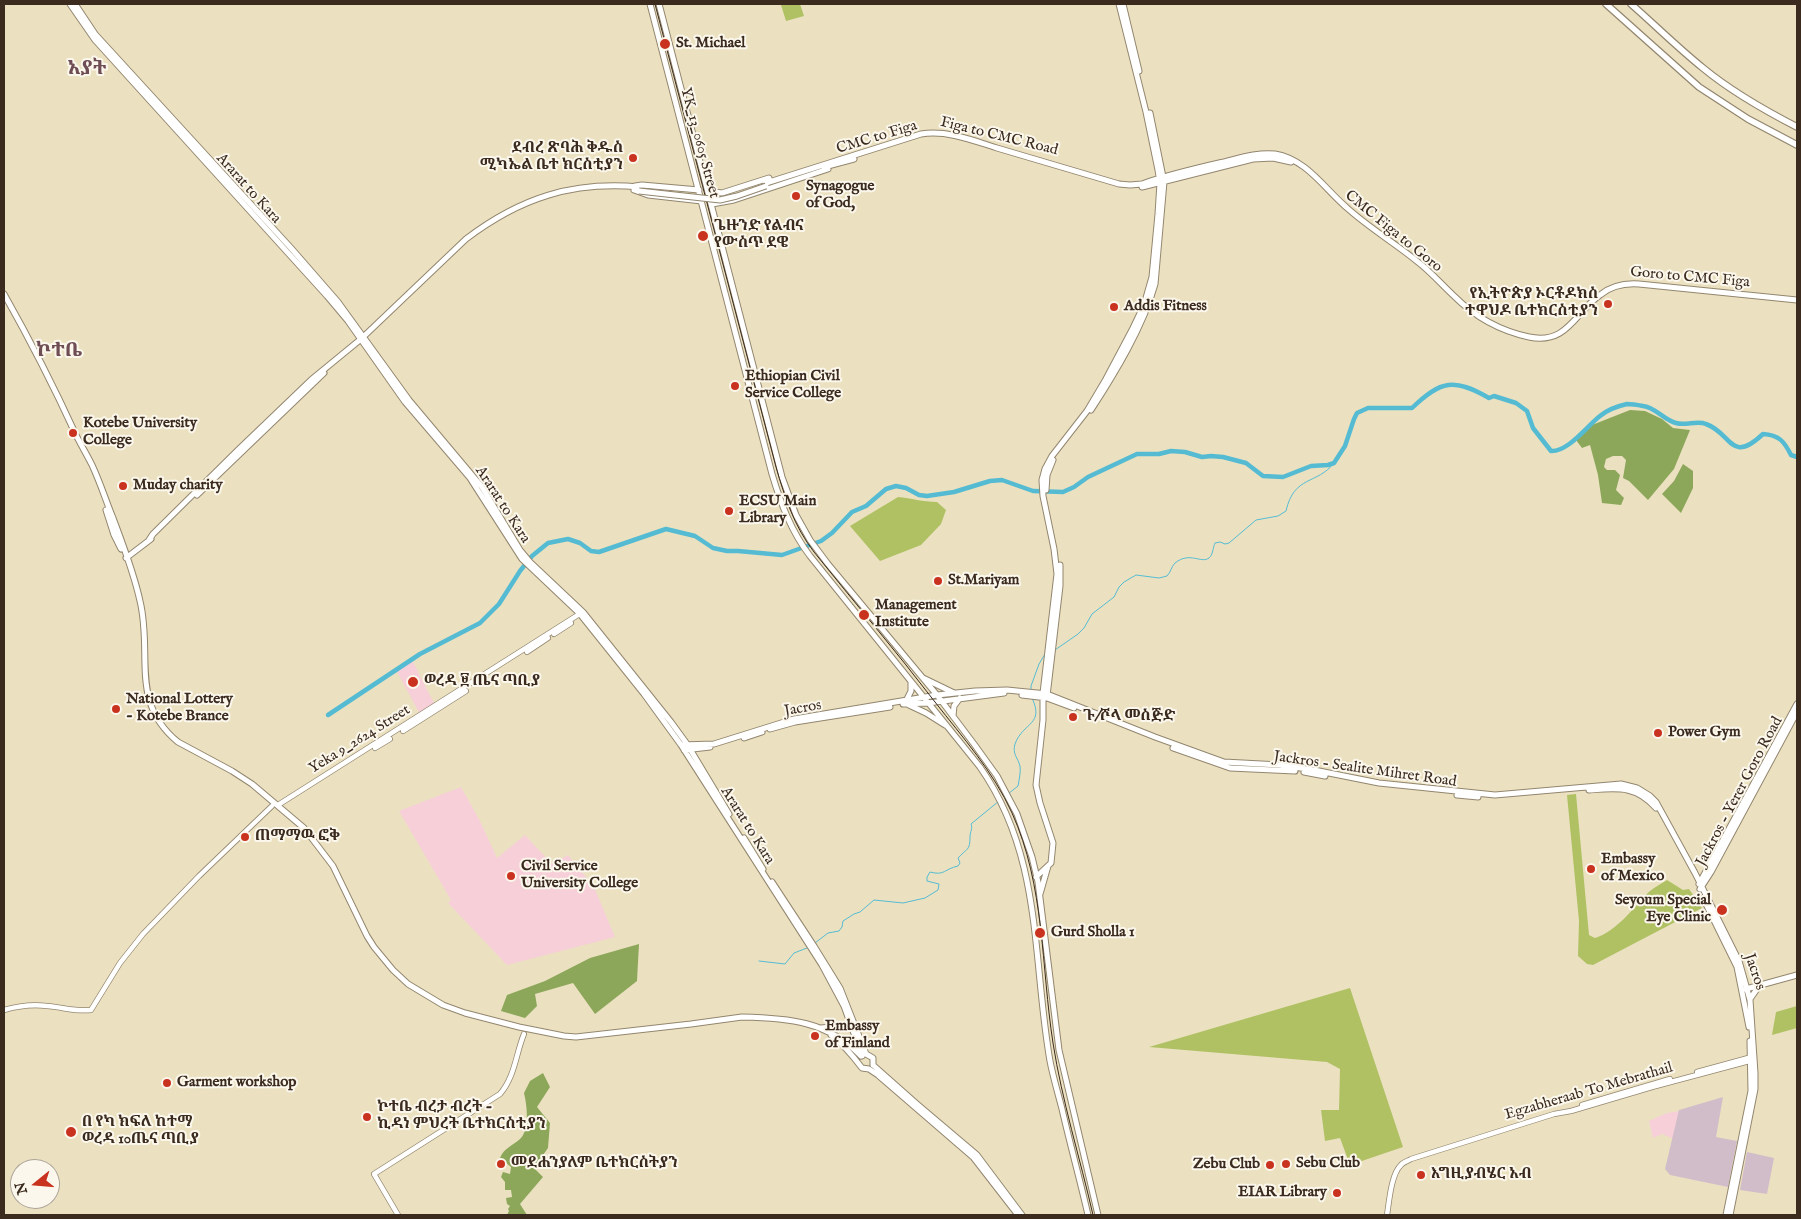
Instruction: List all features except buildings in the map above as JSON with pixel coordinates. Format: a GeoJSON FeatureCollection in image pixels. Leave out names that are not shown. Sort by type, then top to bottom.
{"type":"FeatureCollection","features":[{"type":"Feature","properties":{"kind":"highway"},"geometry":{"type":"LineString","coordinates":[[1606,4],[1691,80],[1718,100],[1748,119],[1797,145]]}},
{"type":"Feature","properties":{"kind":"highway"},"geometry":{"type":"LineString","coordinates":[[1631,4],[1690,57],[1741,96],[1797,127]]}},
{"type":"Feature","properties":{"kind":"main road","name":"Ararat to Kara"},"geometry":{"type":"LineString","coordinates":[[70,4],[88,32],[309,268],[344,309],[362,338],[424,422],[470,478],[524,558],[582,614],[659,706],[844,997],[862,1057]]}},
{"type":"Feature","properties":{"kind":"main road","name":"Ararat to Kara"},"geometry":{"type":"LineString","coordinates":[[75,4],[113,57]]}},
{"type":"Feature","properties":{"kind":"main road","name":"YK_13_0605 Street"},"geometry":{"type":"LineString","coordinates":[[650,4],[774,482],[785,514],[802,546],[980,767],[1003,805],[1019,845],[1030,887],[1050,1063],[1087,1213]]}},
{"type":"Feature","properties":{"kind":"main road","name":"YK_13_0605 Street"},"geometry":{"type":"LineString","coordinates":[[660,4],[782,477],[796,514],[817,550],[937,695],[990,766],[1006,792],[1024,832],[1034,864],[1040,894],[1059,1050],[1098,1215]]}},
{"type":"Feature","properties":{"kind":"main road"},"geometry":{"type":"LineString","coordinates":[[1107,380],[1147,297],[1152,277],[1162,180],[1119,4]]}},
{"type":"Feature","properties":{"kind":"main road"},"geometry":{"type":"LineString","coordinates":[[1040,894],[1053,856],[1054,843],[1040,803],[1036,785],[1050,648],[1060,586],[1060,566],[1045,496],[1045,469],[1052,456],[1107,380],[1137,329],[1155,284],[1160,238],[1162,180],[1149,111],[1123,4]]}},
{"type":"Feature","properties":{"kind":"main road"},"geometry":{"type":"LineString","coordinates":[[670,79],[678,76]]}},
{"type":"Feature","properties":{"kind":"main road","name":"Figa to CMC Road"},"geometry":{"type":"LineString","coordinates":[[835,162],[880,149],[921,134],[933,132],[983,143],[1119,184],[1138,184],[1162,180]]}},
{"type":"Feature","properties":{"kind":"main road","name":"CMC to Figa"},"geometry":{"type":"LineString","coordinates":[[880,149],[926,136],[942,136],[1118,186],[1135,188],[1162,180]]}},
{"type":"Feature","properties":{"kind":"main road","name":"Goro to CMC Figa"},"geometry":{"type":"LineString","coordinates":[[1222,164],[1261,154],[1273,154],[1294,160],[1355,215],[1421,264],[1468,309],[1484,320],[1528,336],[1541,338],[1553,336],[1567,329],[1598,296],[1624,284],[1639,284],[1797,302]]}},
{"type":"Feature","properties":{"kind":"main road","name":"CMC Figa to Goro"},"geometry":{"type":"LineString","coordinates":[[1162,180],[1222,164],[1265,157],[1285,160],[1298,165],[1356,219],[1378,237],[1415,262],[1461,306],[1494,327],[1529,339],[1544,341],[1564,334],[1600,297],[1611,291],[1626,287],[1646,287],[1797,302]]}},
{"type":"Feature","properties":{"kind":"main road"},"geometry":{"type":"LineString","coordinates":[[708,191],[718,193],[728,191],[827,160],[835,162]]}},
{"type":"Feature","properties":{"kind":"main road"},"geometry":{"type":"LineString","coordinates":[[126,556],[149,540],[232,458],[331,368],[334,362],[362,338],[466,238],[485,224],[513,208],[566,190],[598,187],[600,185],[687,197],[725,200],[835,162]]}},
{"type":"Feature","properties":{"kind":"main road"},"geometry":{"type":"LineString","coordinates":[[712,204],[739,198],[834,167],[835,162]]}},
{"type":"Feature","properties":{"kind":"main road"},"geometry":{"type":"LineString","coordinates":[[1153,184],[1160,193]]}},
{"type":"Feature","properties":{"kind":"main road"},"geometry":{"type":"LineString","coordinates":[[636,189],[642,185],[699,190]]}},
{"type":"Feature","properties":{"kind":"main road"},"geometry":{"type":"LineString","coordinates":[[636,189],[648,194],[702,201]]}},
{"type":"Feature","properties":{"kind":"main road"},"geometry":{"type":"LineString","coordinates":[[4,294],[52,381],[93,467],[126,556],[142,606],[147,691],[149,702],[156,716],[178,742],[242,778],[304,828],[333,866],[374,947],[393,970],[417,993],[465,1013],[564,1036],[597,1036],[742,1016],[800,1022],[832,1032],[862,1057],[873,1058],[871,1067]]}},
{"type":"Feature","properties":{"kind":"main road"},"geometry":{"type":"LineString","coordinates":[[4,301],[10,304]]}},
{"type":"Feature","properties":{"kind":"main road"},"geometry":{"type":"LineString","coordinates":[[83,457],[95,480],[114,535],[126,556]]}},
{"type":"Feature","properties":{"kind":"main road","name":"Yeka 9_2624 Street"},"geometry":{"type":"LineString","coordinates":[[4,1010],[25,1005],[82,1011],[91,1010],[120,963],[143,934],[199,876],[278,807],[582,614]]}},
{"type":"Feature","properties":{"kind":"main road"},"geometry":{"type":"LineString","coordinates":[[921,676],[954,693]]}},
{"type":"Feature","properties":{"kind":"main road"},"geometry":{"type":"LineString","coordinates":[[910,679],[911,691],[906,702],[951,730]]}},
{"type":"Feature","properties":{"kind":"main road"},"geometry":{"type":"LineString","coordinates":[[926,700],[937,695],[994,690],[1035,694],[1211,758],[1230,763],[1257,766]]}},
{"type":"Feature","properties":{"kind":"main road"},"geometry":{"type":"LineString","coordinates":[[926,700],[1000,693],[1028,693]]}},
{"type":"Feature","properties":{"kind":"main road"},"geometry":{"type":"LineString","coordinates":[[952,716],[954,706],[960,698]]}},
{"type":"Feature","properties":{"kind":"main road","name":"Jacros"},"geometry":{"type":"LineString","coordinates":[[685,747],[720,746],[794,720],[926,700]]}},
{"type":"Feature","properties":{"kind":"main road"},"geometry":{"type":"LineString","coordinates":[[1700,886],[1797,704]]}},
{"type":"Feature","properties":{"kind":"main road","name":"Jackros - Yerer Goro Road"},"geometry":{"type":"LineString","coordinates":[[1700,886],[1797,712]]}},
{"type":"Feature","properties":{"kind":"main road","name":"Jacros"},"geometry":{"type":"LineString","coordinates":[[1257,766],[1314,770],[1379,784],[1495,795],[1616,784],[1632,786],[1650,796],[1656,802],[1692,869],[1738,968],[1750,999],[1753,1059]]}},
{"type":"Feature","properties":{"kind":"main road","name":"Jackros - Sealite Mihret Road"},"geometry":{"type":"LineString","coordinates":[[1257,766],[1308,773],[1371,786],[1490,798],[1614,788],[1630,790],[1644,796],[1656,808],[1700,886]]}},
{"type":"Feature","properties":{"kind":"main road"},"geometry":{"type":"LineString","coordinates":[[1034,864],[1049,865]]}},
{"type":"Feature","properties":{"kind":"main road"},"geometry":{"type":"LineString","coordinates":[[1036,877],[1049,865]]}},
{"type":"Feature","properties":{"kind":"main road"},"geometry":{"type":"LineString","coordinates":[[1692,869],[1698,873],[1707,870]]}},
{"type":"Feature","properties":{"kind":"main road","name":"Ararat to Kara"},"geometry":{"type":"LineString","coordinates":[[814,948],[835,988],[862,1057]]}},
{"type":"Feature","properties":{"kind":"main road"},"geometry":{"type":"LineString","coordinates":[[1745,989],[1797,975]]}},
{"type":"Feature","properties":{"kind":"main road"},"geometry":{"type":"LineString","coordinates":[[1750,999],[1759,986]]}},
{"type":"Feature","properties":{"kind":"main road","name":"Jacros"},"geometry":{"type":"LineString","coordinates":[[1728,1215],[1754,1098],[1756,1073],[1745,989]]}},
{"type":"Feature","properties":{"kind":"main road"},"geometry":{"type":"LineString","coordinates":[[818,1028],[850,1025]]}},
{"type":"Feature","properties":{"kind":"main road"},"geometry":{"type":"LineString","coordinates":[[400,1215],[375,1173],[500,1094],[511,1076],[524,1034]]}},
{"type":"Feature","properties":{"kind":"main road"},"geometry":{"type":"LineString","coordinates":[[862,1057],[862,1068],[871,1067],[973,1157],[1020,1215]]}},
{"type":"Feature","properties":{"kind":"main road"},"geometry":{"type":"LineString","coordinates":[[1728,1215],[1750,1098],[1753,1059]]}},
{"type":"Feature","properties":{"kind":"main road","name":"Egzabheraab To Mebrathail"},"geometry":{"type":"LineString","coordinates":[[1387,1215],[1391,1190],[1398,1167],[1404,1162],[1567,1111],[1753,1059]]}},
{"type":"Feature","properties":{"kind":"main road"},"geometry":{"type":"LineString","coordinates":[[1087,1213],[1096,1207]]}},
{"type":"Feature","properties":{"kind":"shaded area","name":"ወረዳ ፱ ጤና ጣቢያ"},"geometry":{"type":"Polygon","coordinates":[[[412,660],[436,707],[421,716],[396,670],[412,660]]]}},
{"type":"Feature","properties":{"kind":"shaded area","name":"Civil Service University College"},"geometry":{"type":"Polygon","coordinates":[[[461,787],[480,821],[497,858],[525,835],[552,864],[568,855],[594,887],[615,937],[507,965],[448,903],[451,900],[399,811],[461,787]]]}},
{"type":"Feature","properties":{"kind":"shaded area"},"geometry":{"type":"Polygon","coordinates":[[[1723,1097],[1716,1137],[1737,1141],[1728,1187],[1670,1175],[1665,1169],[1679,1110],[1723,1097]]]}},
{"type":"Feature","properties":{"kind":"shaded area"},"geometry":{"type":"Polygon","coordinates":[[[1686,1110],[1690,1141],[1662,1134],[1653,1138],[1649,1121],[1667,1113],[1686,1110]]]}},
{"type":"Feature","properties":{"kind":"shaded area"},"geometry":{"type":"Polygon","coordinates":[[[1747,1152],[1774,1158],[1767,1194],[1740,1190],[1747,1152]]]}},
{"type":"Feature","properties":{"kind":"green space"},"geometry":{"type":"Polygon","coordinates":[[[800,4],[804,16],[786,21],[781,5],[800,4]]]}},
{"type":"Feature","properties":{"kind":"green space"},"geometry":{"type":"Polygon","coordinates":[[[1630,410],[1645,411],[1662,419],[1673,428],[1690,430],[1674,469],[1648,500],[1629,481],[1623,478],[1626,460],[1622,456],[1613,456],[1606,459],[1604,467],[1607,470],[1615,470],[1620,475],[1616,490],[1624,498],[1621,505],[1602,503],[1598,475],[1590,445],[1582,448],[1576,440],[1592,425],[1630,410]]]}},
{"type":"Feature","properties":{"kind":"green space"},"geometry":{"type":"Polygon","coordinates":[[[1683,464],[1693,471],[1693,488],[1681,513],[1662,494],[1674,481],[1683,464]]]}},
{"type":"Feature","properties":{"kind":"green space"},"geometry":{"type":"Polygon","coordinates":[[[898,497],[937,502],[946,510],[941,524],[921,545],[880,561],[850,526],[898,497]]]}},
{"type":"Feature","properties":{"kind":"green space"},"geometry":{"type":"Polygon","coordinates":[[[1576,794],[1589,935],[1595,938],[1611,930],[1650,891],[1667,880],[1683,890],[1689,889],[1702,908],[1593,965],[1587,964],[1578,956],[1579,921],[1567,795],[1576,794]]]}},
{"type":"Feature","properties":{"kind":"green space"},"geometry":{"type":"Polygon","coordinates":[[[639,944],[637,981],[595,1014],[573,983],[535,994],[537,1006],[525,1018],[501,1011],[507,995],[545,981],[590,958],[639,944]]]}},
{"type":"Feature","properties":{"kind":"green space"},"geometry":{"type":"Polygon","coordinates":[[[1350,988],[1403,1147],[1350,1165],[1340,1138],[1325,1141],[1321,1110],[1339,1110],[1340,1069],[1327,1062],[1149,1047],[1350,988]]]}},
{"type":"Feature","properties":{"kind":"green space"},"geometry":{"type":"Polygon","coordinates":[[[1797,1006],[1797,1028],[1772,1035],[1776,1012],[1797,1006]]]}},
{"type":"Feature","properties":{"kind":"green space"},"geometry":{"type":"Polygon","coordinates":[[[543,1073],[550,1087],[537,1107],[550,1123],[548,1148],[534,1168],[543,1177],[520,1204],[527,1215],[507,1215],[510,1206],[507,1204],[506,1198],[512,1197],[511,1190],[505,1190],[505,1182],[501,1177],[503,1172],[510,1174],[511,1167],[500,1158],[506,1149],[523,1135],[527,1117],[524,1093],[530,1081],[543,1073]]]}},
{"type":"Feature","properties":{"kind":"waterway"},"geometry":{"type":"LineString","coordinates":[[328,715],[420,654],[480,623],[499,604],[532,556],[548,543],[568,539],[580,543],[591,551],[599,552],[666,529],[695,536],[713,548],[727,551],[782,555],[821,541],[832,533],[852,512],[866,506],[886,489],[896,486],[906,488],[919,495],[927,496],[954,492],[990,481],[1002,480],[1033,491],[1063,492],[1088,477],[1137,454],[1159,454],[1171,451],[1185,452],[1202,457],[1223,457],[1246,463],[1263,476],[1283,477],[1311,466],[1334,463],[1345,446],[1357,413],[1368,408],[1412,408],[1431,392],[1448,385],[1466,387],[1489,398],[1494,396],[1516,403],[1527,411],[1533,428],[1551,451],[1571,443],[1606,412],[1629,404],[1647,407],[1676,423],[1706,424],[1715,428],[1737,447],[1744,447],[1763,434],[1777,437],[1783,442],[1791,455],[1797,457]]}},
{"type":"Feature","properties":{"kind":"waterway"},"geometry":{"type":"LineString","coordinates":[[1055,650],[1078,634],[1092,614],[1114,597],[1124,582],[1136,575],[1159,578],[1167,576],[1175,563],[1186,558],[1202,560],[1209,558],[1215,543],[1229,543],[1256,520],[1278,516],[1286,511],[1294,491],[1320,475],[1334,463]]}},
{"type":"Feature","properties":{"kind":"waterway"},"geometry":{"type":"LineString","coordinates":[[1031,689],[1039,664],[1045,654]]}},
{"type":"Feature","properties":{"kind":"waterway"},"geometry":{"type":"LineString","coordinates":[[1008,794],[1018,786],[1020,768],[1014,747],[1023,731],[1034,719],[1036,713],[1032,698]]}},
{"type":"Feature","properties":{"kind":"waterway"},"geometry":{"type":"LineString","coordinates":[[815,943],[828,933],[839,931],[843,921],[860,912],[874,900],[903,903],[925,898],[938,890],[939,884],[927,881],[930,872],[942,873],[958,866],[960,863],[958,858],[969,845],[971,824],[999,801]]}},
{"type":"Feature","properties":{"kind":"waterway"},"geometry":{"type":"LineString","coordinates":[[759,961],[785,964],[794,953],[807,948]]}},
{"type":"Feature","properties":{"kind":"tram line"},"geometry":{"type":"LineString","coordinates":[[655,4],[776,467],[791,511],[801,532],[814,552],[987,769],[1012,813],[1023,841],[1031,869],[1036,898],[1049,1014],[1057,1065],[1093,1215]]}},
{"type":"Feature","properties":{"kind":"place","name":"St. Michael"},"geometry":{"type":"Point","coordinates":[665,44]}},
{"type":"Feature","properties":{"kind":"place","name":"ደብረ ጽባሕ ቅዱስ ሚካኤል ቤተ ክርስቲያን"},"geometry":{"type":"Point","coordinates":[633,158]}},
{"type":"Feature","properties":{"kind":"place","name":"Synagogue of God,"},"geometry":{"type":"Point","coordinates":[796,196]}},
{"type":"Feature","properties":{"kind":"place","name":"ጌዙንድ የልብና የውስጥ ደዌ"},"geometry":{"type":"Point","coordinates":[703,236]}},
{"type":"Feature","properties":{"kind":"place","name":"የኢትዮጵያ ኦርቶዶክስ ተዋህዶ ቤተክርስቲያን"},"geometry":{"type":"Point","coordinates":[1608,304]}},
{"type":"Feature","properties":{"kind":"place","name":"Addis Fitness"},"geometry":{"type":"Point","coordinates":[1114,307]}},
{"type":"Feature","properties":{"kind":"place","name":"Ethiopian Civil Service College"},"geometry":{"type":"Point","coordinates":[735,386]}},
{"type":"Feature","properties":{"kind":"place","name":"Kotebe University College"},"geometry":{"type":"Point","coordinates":[73,433]}},
{"type":"Feature","properties":{"kind":"place","name":"Muday charity"},"geometry":{"type":"Point","coordinates":[123,486]}},
{"type":"Feature","properties":{"kind":"place","name":"ECSU Main Library"},"geometry":{"type":"Point","coordinates":[729,511]}},
{"type":"Feature","properties":{"kind":"place","name":"St.Mariyam"},"geometry":{"type":"Point","coordinates":[938,581]}},
{"type":"Feature","properties":{"kind":"place","name":"Management Institute"},"geometry":{"type":"Point","coordinates":[864,615]}},
{"type":"Feature","properties":{"kind":"place","name":"ወረዳ ፱ ጤና ጣቢያ"},"geometry":{"type":"Point","coordinates":[413,682]}},
{"type":"Feature","properties":{"kind":"place","name":"National Lottery - Kotebe Brance"},"geometry":{"type":"Point","coordinates":[116,709]}},
{"type":"Feature","properties":{"kind":"place","name":"ጉ/ሾላ መስጅድ"},"geometry":{"type":"Point","coordinates":[1073,717]}},
{"type":"Feature","properties":{"kind":"place","name":"Power Gym"},"geometry":{"type":"Point","coordinates":[1658,733]}},
{"type":"Feature","properties":{"kind":"place","name":"ጠማማዉ ፎቅ"},"geometry":{"type":"Point","coordinates":[245,837]}},
{"type":"Feature","properties":{"kind":"place","name":"Embassy of Mexico"},"geometry":{"type":"Point","coordinates":[1591,869]}},
{"type":"Feature","properties":{"kind":"place","name":"Civil Service University College"},"geometry":{"type":"Point","coordinates":[511,876]}},
{"type":"Feature","properties":{"kind":"place","name":"Seyoum Special Eye Clinic"},"geometry":{"type":"Point","coordinates":[1722,910]}},
{"type":"Feature","properties":{"kind":"place","name":"Gurd Sholla 1"},"geometry":{"type":"Point","coordinates":[1040,933]}},
{"type":"Feature","properties":{"kind":"place","name":"Embassy of Finland"},"geometry":{"type":"Point","coordinates":[815,1036]}},
{"type":"Feature","properties":{"kind":"place","name":"Garment workshop"},"geometry":{"type":"Point","coordinates":[167,1083]}},
{"type":"Feature","properties":{"kind":"place","name":"ኮተቤ ብረታ ብረት - ኪዳነ ምህረት ቤተክርስቲያን"},"geometry":{"type":"Point","coordinates":[367,1117]}},
{"type":"Feature","properties":{"kind":"place","name":"በ የካ ክፍለ ከተማ ወረዳ 10ጤና ጣቢያ"},"geometry":{"type":"Point","coordinates":[71,1132]}},
{"type":"Feature","properties":{"kind":"place","name":"መደሐንያለም ቤተክርስትያን"},"geometry":{"type":"Point","coordinates":[501,1164]}},
{"type":"Feature","properties":{"kind":"place","name":"Sebu Club"},"geometry":{"type":"Point","coordinates":[1286,1164]}},
{"type":"Feature","properties":{"kind":"place","name":"Zebu Club"},"geometry":{"type":"Point","coordinates":[1270,1165]}},
{"type":"Feature","properties":{"kind":"place","name":"እግዚያብሄር አብ"},"geometry":{"type":"Point","coordinates":[1421,1175]}},
{"type":"Feature","properties":{"kind":"place","name":"EIAR Library"},"geometry":{"type":"Point","coordinates":[1337,1193]}},
{"type":"Feature","properties":{"kind":"district","name":"አያት"},"geometry":{"type":"Point","coordinates":[87,70]}},
{"type":"Feature","properties":{"kind":"district","name":"ኮተቤ"},"geometry":{"type":"Point","coordinates":[59,352]}}]}
